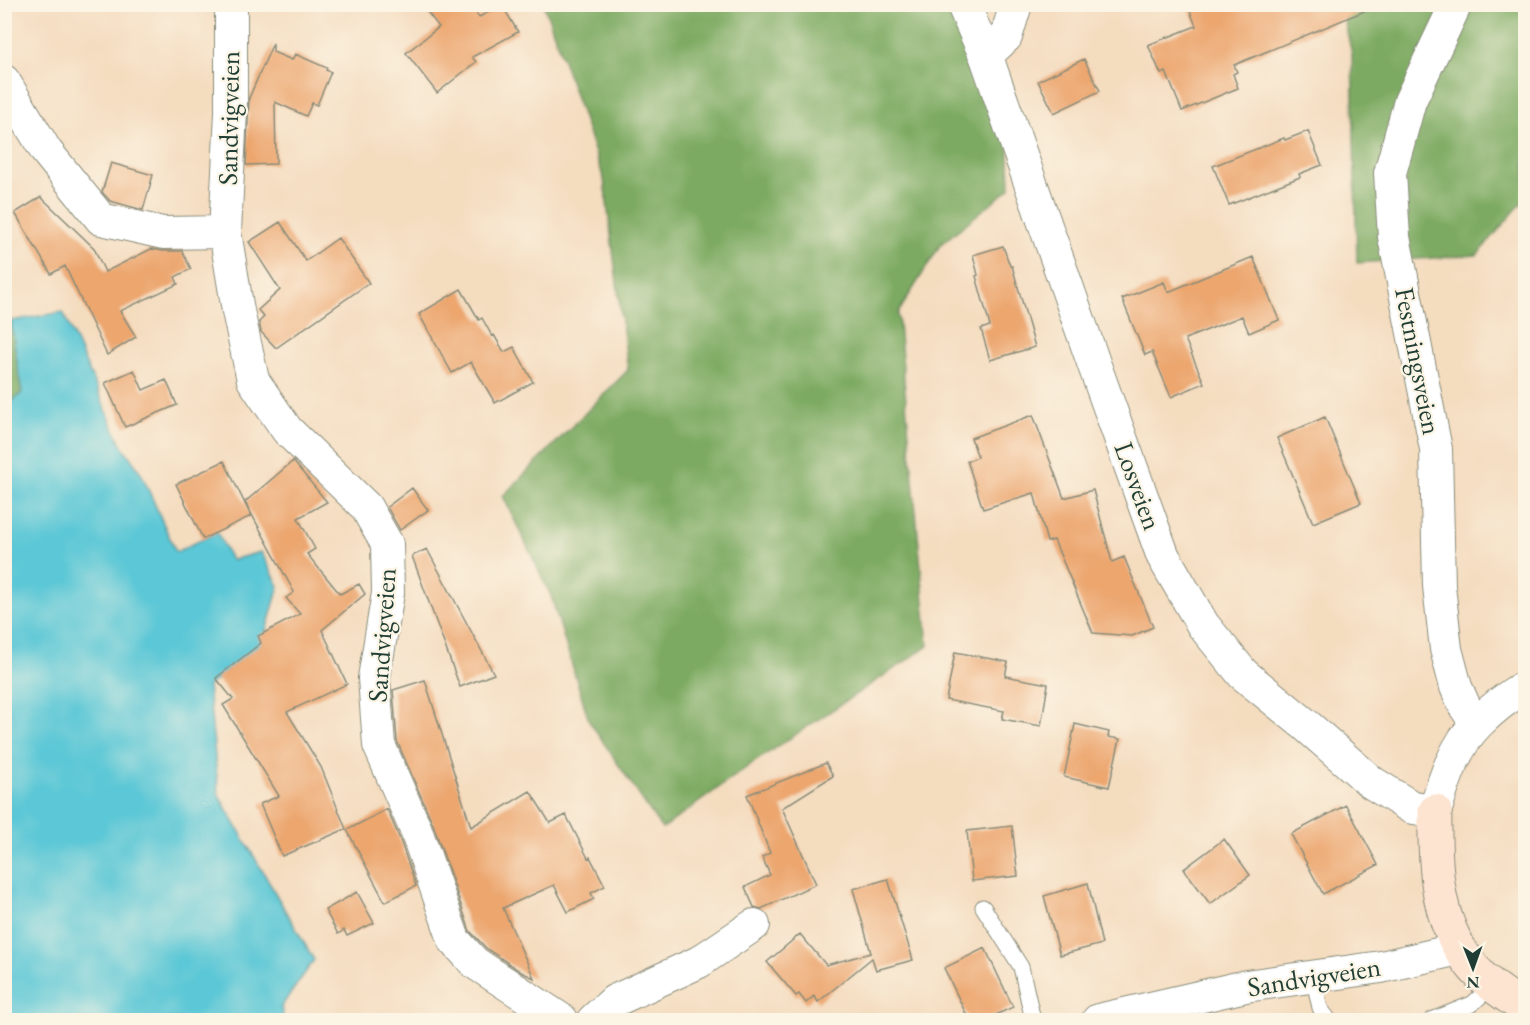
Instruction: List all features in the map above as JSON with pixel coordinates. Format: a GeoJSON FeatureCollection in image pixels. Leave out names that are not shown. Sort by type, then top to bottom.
{"type":"FeatureCollection","features":[{"type":"Feature","properties":{"kind":"main road"},"geometry":{"type":"LineString","coordinates":[[1435,811],[1434,856],[1437,888],[1459,949],[1481,976],[1526,1009]]}},
{"type":"Feature","properties":{"kind":"street","name":"Sandvigveien"},"geometry":{"type":"LineString","coordinates":[[231,4],[231,112],[225,232],[238,311],[253,380],[287,430],[366,507],[387,544],[388,593],[374,678],[379,746],[416,830],[454,940],[475,963],[562,1020]]}},
{"type":"Feature","properties":{"kind":"street","name":"Losveien"},"geometry":{"type":"LineString","coordinates":[[963,4],[986,56],[1163,556],[1203,625],[1243,674],[1371,782],[1412,807],[1435,811]]}},
{"type":"Feature","properties":{"kind":"street"},"geometry":{"type":"LineString","coordinates":[[986,56],[1006,37],[1016,4]]}},
{"type":"Feature","properties":{"kind":"street","name":"Festningsveien"},"geometry":{"type":"LineString","coordinates":[[1456,4],[1410,101],[1390,173],[1394,237],[1436,449],[1439,586],[1446,648],[1456,687],[1465,707],[1477,724]]}},
{"type":"Feature","properties":{"kind":"street"},"geometry":{"type":"LineString","coordinates":[[4,81],[46,151],[100,219],[163,233],[225,232]]}},
{"type":"Feature","properties":{"kind":"street"},"geometry":{"type":"LineString","coordinates":[[1435,811],[1448,772],[1461,746],[1477,724],[1508,696],[1526,686]]}},
{"type":"Feature","properties":{"kind":"street"},"geometry":{"type":"LineString","coordinates":[[593,1020],[614,1001],[699,963],[754,925]]}},
{"type":"Feature","properties":{"kind":"street","name":"Sandvigveien"},"geometry":{"type":"LineString","coordinates":[[1098,1020],[1246,986],[1381,967],[1459,949]]}},
{"type":"Feature","properties":{"kind":"lane"},"geometry":{"type":"LineString","coordinates":[[983,907],[1021,967],[1033,1020]]}},
{"type":"Feature","properties":{"kind":"lane"},"geometry":{"type":"LineString","coordinates":[[1313,976],[1320,1008],[1329,1020]]}},
{"type":"Feature","properties":{"kind":"lane"},"geometry":{"type":"LineString","coordinates":[[1432,1020],[1472,1004],[1493,985]]}},
{"type":"Feature","properties":{"kind":"green space"},"geometry":{"type":"Polygon","coordinates":[[[544,5],[957,5],[1007,97],[1010,188],[941,244],[898,313],[928,646],[750,765],[662,829],[589,721],[551,596],[503,496],[628,370],[604,179],[544,5]]]}},
{"type":"Feature","properties":{"kind":"green space"},"geometry":{"type":"Polygon","coordinates":[[[1341,5],[1525,5],[1525,199],[1477,255],[1357,263],[1352,54],[1341,5]]]}},
{"type":"Feature","properties":{"kind":"green space"},"geometry":{"type":"Polygon","coordinates":[[[4,314],[12,326],[22,393],[9,405],[4,392],[4,314]]]}},
{"type":"Feature","properties":{"kind":"water"},"geometry":{"type":"Polygon","coordinates":[[[63,312],[121,444],[141,473],[176,552],[217,532],[231,560],[261,552],[279,586],[262,645],[208,686],[219,796],[314,960],[281,1007],[284,1020],[5,1020],[4,392],[9,404],[22,393],[11,321],[63,312]]]}},
{"type":"Feature","properties":{"kind":"building"},"geometry":{"type":"Polygon","coordinates":[[[421,4],[469,4],[479,17],[502,5],[518,32],[472,57],[476,62],[437,93],[406,53],[439,27],[421,4]]]}},
{"type":"Feature","properties":{"kind":"building"},"geometry":{"type":"Polygon","coordinates":[[[1206,4],[1379,5],[1234,65],[1237,72],[1233,74],[1238,88],[1182,111],[1166,72],[1161,74],[1148,45],[1196,26],[1190,11],[1206,4]]]}},
{"type":"Feature","properties":{"kind":"building"},"geometry":{"type":"Polygon","coordinates":[[[273,43],[273,52],[292,60],[295,54],[331,72],[317,105],[312,103],[306,116],[275,102],[276,164],[246,165],[249,98],[273,43]]]}},
{"type":"Feature","properties":{"kind":"building"},"geometry":{"type":"Polygon","coordinates":[[[1084,59],[1100,91],[1054,113],[1038,81],[1084,59]]]}},
{"type":"Feature","properties":{"kind":"building"},"geometry":{"type":"Polygon","coordinates":[[[1308,131],[1322,165],[1299,174],[1300,177],[1229,205],[1213,166],[1308,131]]]}},
{"type":"Feature","properties":{"kind":"building"},"geometry":{"type":"Polygon","coordinates":[[[111,163],[153,175],[143,210],[110,201],[102,192],[111,163]]]}},
{"type":"Feature","properties":{"kind":"building"},"geometry":{"type":"Polygon","coordinates":[[[41,197],[94,248],[105,272],[151,249],[182,251],[191,269],[175,277],[178,284],[120,311],[136,337],[107,355],[65,266],[51,274],[15,213],[41,197]]]}},
{"type":"Feature","properties":{"kind":"building"},"geometry":{"type":"Polygon","coordinates":[[[280,222],[306,261],[338,238],[369,283],[276,348],[261,332],[259,322],[264,317],[258,310],[280,290],[249,242],[280,222]]]}},
{"type":"Feature","properties":{"kind":"building"},"geometry":{"type":"Polygon","coordinates":[[[1003,246],[1010,266],[1012,266],[1035,347],[990,360],[981,329],[990,326],[976,276],[978,275],[973,255],[1003,246]]]}},
{"type":"Feature","properties":{"kind":"building"},"geometry":{"type":"Polygon","coordinates":[[[1253,257],[1279,320],[1249,333],[1242,316],[1185,339],[1204,383],[1171,397],[1152,352],[1145,355],[1122,299],[1164,282],[1168,292],[1253,257]]]}},
{"type":"Feature","properties":{"kind":"building"},"geometry":{"type":"Polygon","coordinates":[[[461,289],[479,320],[482,318],[504,352],[514,347],[533,382],[495,403],[471,362],[452,373],[419,314],[461,289]]]}},
{"type":"Feature","properties":{"kind":"building"},"geometry":{"type":"Polygon","coordinates":[[[134,370],[143,390],[166,380],[177,405],[125,427],[105,383],[134,370]]]}},
{"type":"Feature","properties":{"kind":"building"},"geometry":{"type":"Polygon","coordinates":[[[1033,415],[1064,498],[1093,490],[1112,562],[1124,557],[1153,627],[1132,636],[1093,633],[1054,540],[1047,542],[1034,493],[983,509],[967,461],[978,457],[971,438],[1033,415]]]}},
{"type":"Feature","properties":{"kind":"building"},"geometry":{"type":"Polygon","coordinates":[[[1325,417],[1361,503],[1313,523],[1277,438],[1325,417]]]}},
{"type":"Feature","properties":{"kind":"building"},"geometry":{"type":"Polygon","coordinates":[[[224,461],[251,516],[203,539],[176,484],[224,461]]]}},
{"type":"Feature","properties":{"kind":"building"},"geometry":{"type":"Polygon","coordinates":[[[293,461],[327,502],[298,518],[315,549],[307,554],[340,594],[359,584],[365,594],[322,630],[347,684],[287,712],[321,767],[346,829],[282,856],[260,804],[279,796],[223,705],[233,699],[216,678],[261,643],[258,636],[300,614],[286,598],[294,592],[245,502],[293,461]]]}},
{"type":"Feature","properties":{"kind":"building"},"geometry":{"type":"Polygon","coordinates":[[[412,488],[428,510],[400,530],[387,507],[412,488]]]}},
{"type":"Feature","properties":{"kind":"building"},"geometry":{"type":"Polygon","coordinates":[[[427,549],[494,674],[460,687],[412,556],[427,549]]]}},
{"type":"Feature","properties":{"kind":"building"},"geometry":{"type":"Polygon","coordinates":[[[955,652],[1008,662],[1005,676],[1048,684],[1041,726],[1002,719],[1004,711],[946,700],[955,652]]]}},
{"type":"Feature","properties":{"kind":"building"},"geometry":{"type":"Polygon","coordinates":[[[425,680],[471,827],[530,791],[550,823],[566,815],[605,886],[591,893],[594,899],[568,912],[554,885],[503,908],[534,978],[487,949],[470,931],[433,824],[397,741],[393,690],[425,680]]]}},
{"type":"Feature","properties":{"kind":"building"},"geometry":{"type":"Polygon","coordinates":[[[1075,724],[1109,732],[1108,737],[1120,739],[1109,787],[1064,777],[1075,724]]]}},
{"type":"Feature","properties":{"kind":"building"},"geometry":{"type":"Polygon","coordinates":[[[826,763],[833,776],[782,808],[816,884],[761,909],[754,907],[745,887],[770,875],[762,857],[770,853],[747,795],[826,763]]]}},
{"type":"Feature","properties":{"kind":"building"},"geometry":{"type":"Polygon","coordinates":[[[1346,805],[1378,865],[1323,894],[1291,834],[1346,805]]]}},
{"type":"Feature","properties":{"kind":"building"},"geometry":{"type":"Polygon","coordinates":[[[387,809],[416,886],[385,902],[347,830],[387,809]]]}},
{"type":"Feature","properties":{"kind":"building"},"geometry":{"type":"Polygon","coordinates":[[[1012,826],[1018,876],[972,881],[967,831],[1012,826]]]}},
{"type":"Feature","properties":{"kind":"building"},"geometry":{"type":"Polygon","coordinates":[[[1224,839],[1250,875],[1210,904],[1184,869],[1224,839]]]}},
{"type":"Feature","properties":{"kind":"building"},"geometry":{"type":"Polygon","coordinates":[[[888,879],[913,960],[876,970],[872,958],[818,1002],[814,996],[806,1003],[799,994],[796,996],[767,962],[800,934],[826,965],[871,953],[853,889],[888,879]]]}},
{"type":"Feature","properties":{"kind":"building"},"geometry":{"type":"Polygon","coordinates":[[[1088,883],[1102,944],[1060,955],[1044,896],[1088,883]]]}},
{"type":"Feature","properties":{"kind":"building"},"geometry":{"type":"Polygon","coordinates":[[[357,892],[374,923],[347,936],[344,930],[338,934],[325,910],[357,892]]]}},
{"type":"Feature","properties":{"kind":"building"},"geometry":{"type":"Polygon","coordinates":[[[985,948],[1013,1007],[985,1020],[969,1020],[944,968],[985,948]]]}}]}
